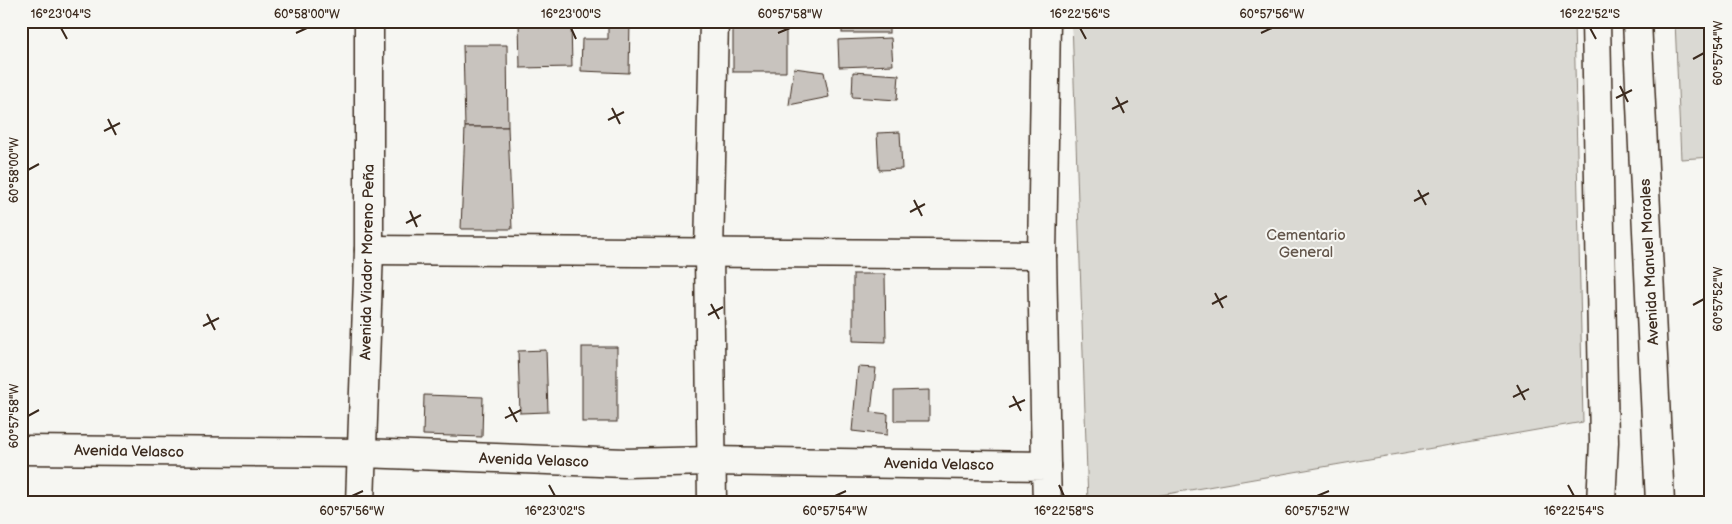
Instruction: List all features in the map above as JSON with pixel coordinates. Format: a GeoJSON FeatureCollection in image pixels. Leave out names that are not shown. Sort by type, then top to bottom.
{"type":"FeatureCollection","features":[{"type":"Feature","properties":{"kind":"street","name":"Avenida Viador Moreno Peña"},"geometry":{"type":"LineString","coordinates":[[360,503],[369,250],[369,21]]}},
{"type":"Feature","properties":{"kind":"street"},"geometry":{"type":"LineString","coordinates":[[712,503],[709,253],[714,21]]}},
{"type":"Feature","properties":{"kind":"street"},"geometry":{"type":"LineString","coordinates":[[1046,21],[1042,255],[1047,503]]}},
{"type":"Feature","properties":{"kind":"street"},"geometry":{"type":"LineString","coordinates":[[1596,21],[1604,442],[1601,503]]}},
{"type":"Feature","properties":{"kind":"street","name":"Avenida Manuel Morales"},"geometry":{"type":"LineString","coordinates":[[1637,21],[1660,503]]}},
{"type":"Feature","properties":{"kind":"street"},"geometry":{"type":"LineString","coordinates":[[369,250],[1042,255]]}},
{"type":"Feature","properties":{"kind":"street","name":"Avenida Velasco"},"geometry":{"type":"LineString","coordinates":[[21,450],[362,453],[626,463],[711,461],[1046,466]]}},
{"type":"Feature","properties":{"kind":"green space","name":"Cementario General"},"geometry":{"type":"Polygon","coordinates":[[[1072,21],[1574,21],[1583,422],[1115,503],[1088,503],[1072,21]]]}},
{"type":"Feature","properties":{"kind":"green space"},"geometry":{"type":"Polygon","coordinates":[[[1675,21],[1711,21],[1711,157],[1681,159],[1675,21]]]}},
{"type":"Feature","properties":{"kind":"building"},"geometry":{"type":"Polygon","coordinates":[[[519,21],[571,21],[572,67],[520,68],[519,21]]]}},
{"type":"Feature","properties":{"kind":"building"},"geometry":{"type":"Polygon","coordinates":[[[608,21],[630,21],[629,73],[581,71],[582,39],[608,39],[608,21]]]}},
{"type":"Feature","properties":{"kind":"building"},"geometry":{"type":"Polygon","coordinates":[[[767,21],[786,21],[786,72],[733,72],[733,26],[767,26],[767,21]]]}},
{"type":"Feature","properties":{"kind":"building"},"geometry":{"type":"Polygon","coordinates":[[[842,21],[889,21],[889,33],[842,33],[842,21]]]}},
{"type":"Feature","properties":{"kind":"building"},"geometry":{"type":"Polygon","coordinates":[[[929,21],[952,21],[952,23],[928,23],[929,21]]]}},
{"type":"Feature","properties":{"kind":"building"},"geometry":{"type":"Polygon","coordinates":[[[891,38],[893,65],[839,67],[838,40],[891,38]]]}},
{"type":"Feature","properties":{"kind":"building"},"geometry":{"type":"Polygon","coordinates":[[[463,45],[507,45],[508,127],[465,127],[463,45]]]}},
{"type":"Feature","properties":{"kind":"building"},"geometry":{"type":"Polygon","coordinates":[[[794,68],[824,72],[829,97],[789,105],[794,68]]]}},
{"type":"Feature","properties":{"kind":"building"},"geometry":{"type":"Polygon","coordinates":[[[853,72],[899,75],[897,100],[852,97],[853,72]]]}},
{"type":"Feature","properties":{"kind":"building"},"geometry":{"type":"Polygon","coordinates":[[[465,127],[508,127],[512,229],[461,229],[465,127]]]}},
{"type":"Feature","properties":{"kind":"building"},"geometry":{"type":"Polygon","coordinates":[[[900,132],[902,169],[879,170],[877,133],[900,132]]]}},
{"type":"Feature","properties":{"kind":"building"},"geometry":{"type":"Polygon","coordinates":[[[853,274],[885,274],[886,342],[853,341],[853,274]]]}},
{"type":"Feature","properties":{"kind":"building"},"geometry":{"type":"Polygon","coordinates":[[[582,347],[617,347],[617,422],[582,422],[582,347]]]}},
{"type":"Feature","properties":{"kind":"building"},"geometry":{"type":"Polygon","coordinates":[[[546,350],[548,412],[520,413],[518,351],[546,350]]]}},
{"type":"Feature","properties":{"kind":"building"},"geometry":{"type":"Polygon","coordinates":[[[858,367],[876,368],[871,412],[888,414],[887,435],[852,431],[858,367]]]}},
{"type":"Feature","properties":{"kind":"building"},"geometry":{"type":"Polygon","coordinates":[[[929,390],[929,421],[894,421],[894,391],[929,390]]]}},
{"type":"Feature","properties":{"kind":"building"},"geometry":{"type":"Polygon","coordinates":[[[424,395],[483,397],[482,437],[423,435],[424,395]]]}}]}
